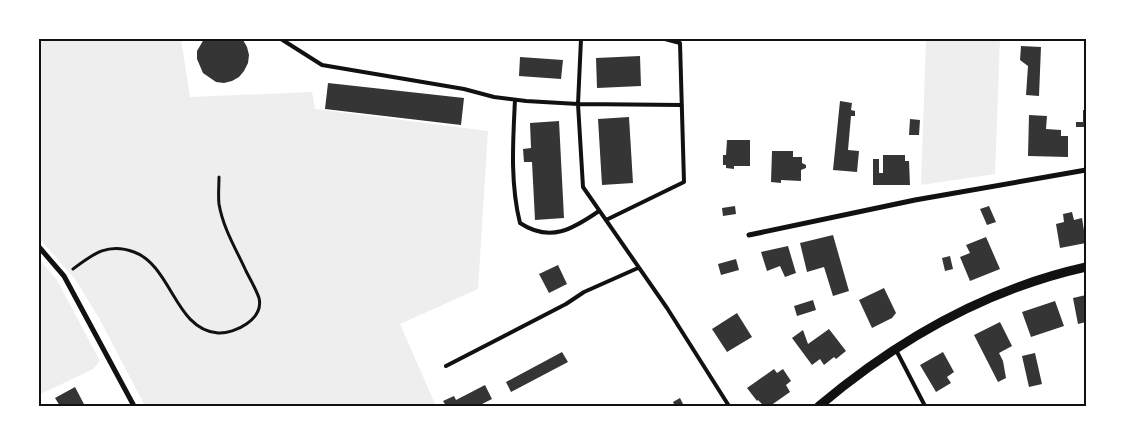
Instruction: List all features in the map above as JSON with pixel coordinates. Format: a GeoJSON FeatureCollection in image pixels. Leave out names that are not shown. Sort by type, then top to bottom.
{"type":"FeatureCollection","features":[{"type":"Feature","properties":{"kind":"street"},"geometry":{"type":"LineString","coordinates":[[749,235],[915,200],[1086,170]]}},
{"type":"Feature","properties":{"kind":"street"},"geometry":{"type":"LineString","coordinates":[[39,247],[64,276],[134,406]]}},
{"type":"Feature","properties":{"kind":"street"},"geometry":{"type":"LineString","coordinates":[[819,406],[848,382],[932,327],[1010,290],[1042,278],[1086,267]]}},
{"type":"Feature","properties":{"kind":"lane"},"geometry":{"type":"LineString","coordinates":[[282,39],[322,66],[464,88],[494,97],[578,104],[682,106]]}},
{"type":"Feature","properties":{"kind":"lane"},"geometry":{"type":"LineString","coordinates":[[581,39],[578,104],[583,187],[667,308],[729,406]]}},
{"type":"Feature","properties":{"kind":"lane"},"geometry":{"type":"LineString","coordinates":[[606,220],[684,182],[680,43],[666,39]]}},
{"type":"Feature","properties":{"kind":"lane"},"geometry":{"type":"LineString","coordinates":[[515,100],[513,171],[515,205],[520,223],[531,231],[552,233],[567,231],[599,211]]}},
{"type":"Feature","properties":{"kind":"lane"},"geometry":{"type":"LineString","coordinates":[[446,366],[566,304],[584,292],[638,268]]}},
{"type":"Feature","properties":{"kind":"lane"},"geometry":{"type":"LineString","coordinates":[[896,350],[925,406]]}},
{"type":"Feature","properties":{"kind":"path"},"geometry":{"type":"LineString","coordinates":[[64,276],[104,249],[121,247],[138,253],[157,268],[184,313],[201,328],[218,333],[233,331],[248,323],[257,313],[259,300],[226,230],[219,203],[219,178]]}},
{"type":"Feature","properties":{"kind":"shaded area"},"geometry":{"type":"Polygon","coordinates":[[[39,39],[181,39],[190,97],[312,92],[315,109],[488,131],[478,289],[400,324],[436,406],[145,406],[99,318],[75,279],[39,238],[39,39]]]}},
{"type":"Feature","properties":{"kind":"shaded area"},"geometry":{"type":"Polygon","coordinates":[[[926,39],[1000,39],[995,174],[921,185],[926,39]]]}},
{"type":"Feature","properties":{"kind":"shaded area"},"geometry":{"type":"Polygon","coordinates":[[[39,259],[57,280],[100,361],[93,369],[41,394],[39,389],[39,259]]]}},
{"type":"Feature","properties":{"kind":"building"},"geometry":{"type":"Polygon","coordinates":[[[204,39],[243,40],[249,55],[248,63],[239,77],[224,83],[216,82],[203,73],[197,59],[197,51],[204,39]]]}},
{"type":"Feature","properties":{"kind":"building"},"geometry":{"type":"Polygon","coordinates":[[[1021,46],[1041,47],[1039,96],[1026,95],[1028,66],[1020,60],[1021,46]]]}},
{"type":"Feature","properties":{"kind":"building"},"geometry":{"type":"Polygon","coordinates":[[[640,56],[641,86],[597,88],[596,58],[640,56]]]}},
{"type":"Feature","properties":{"kind":"building"},"geometry":{"type":"Polygon","coordinates":[[[520,57],[563,60],[561,79],[519,76],[520,57]]]}},
{"type":"Feature","properties":{"kind":"building"},"geometry":{"type":"Polygon","coordinates":[[[328,83],[464,98],[461,125],[325,109],[328,83]]]}},
{"type":"Feature","properties":{"kind":"building"},"geometry":{"type":"Polygon","coordinates":[[[840,101],[852,103],[851,110],[855,111],[855,116],[851,116],[848,150],[859,151],[857,172],[833,170],[840,101]]]}},
{"type":"Feature","properties":{"kind":"building"},"geometry":{"type":"Polygon","coordinates":[[[1083,110],[1086,110],[1085,141],[1084,127],[1076,127],[1076,122],[1083,122],[1083,110]]]}},
{"type":"Feature","properties":{"kind":"building"},"geometry":{"type":"Polygon","coordinates":[[[1029,115],[1047,116],[1046,129],[1061,130],[1061,136],[1068,136],[1068,157],[1028,156],[1029,115]]]}},
{"type":"Feature","properties":{"kind":"building"},"geometry":{"type":"Polygon","coordinates":[[[629,117],[633,183],[602,185],[598,119],[629,117]]]}},
{"type":"Feature","properties":{"kind":"building"},"geometry":{"type":"Polygon","coordinates":[[[910,119],[920,120],[919,135],[909,135],[910,119]]]}},
{"type":"Feature","properties":{"kind":"building"},"geometry":{"type":"Polygon","coordinates":[[[559,121],[564,218],[535,220],[532,162],[524,162],[523,149],[531,148],[530,123],[559,121]]]}},
{"type":"Feature","properties":{"kind":"building"},"geometry":{"type":"Polygon","coordinates":[[[727,140],[750,140],[750,166],[734,166],[734,169],[726,168],[726,165],[723,165],[723,155],[726,155],[727,140]]]}},
{"type":"Feature","properties":{"kind":"building"},"geometry":{"type":"Polygon","coordinates":[[[772,151],[793,151],[793,157],[802,157],[802,163],[806,165],[806,168],[801,170],[801,181],[781,180],[781,183],[771,182],[772,151]]]}},
{"type":"Feature","properties":{"kind":"building"},"geometry":{"type":"Polygon","coordinates":[[[883,155],[905,155],[905,161],[909,161],[910,185],[873,185],[873,159],[879,159],[879,173],[883,173],[883,155]]]}},
{"type":"Feature","properties":{"kind":"building"},"geometry":{"type":"Polygon","coordinates":[[[735,206],[736,214],[723,216],[722,208],[735,206]]]}},
{"type":"Feature","properties":{"kind":"building"},"geometry":{"type":"Polygon","coordinates":[[[989,206],[996,222],[987,225],[980,209],[989,206]]]}},
{"type":"Feature","properties":{"kind":"building"},"geometry":{"type":"Polygon","coordinates":[[[1072,212],[1074,220],[1082,218],[1086,243],[1060,248],[1056,224],[1064,222],[1063,214],[1072,212]]]}},
{"type":"Feature","properties":{"kind":"building"},"geometry":{"type":"Polygon","coordinates":[[[833,235],[849,291],[833,296],[824,267],[807,272],[800,243],[833,235]]]}},
{"type":"Feature","properties":{"kind":"building"},"geometry":{"type":"Polygon","coordinates":[[[986,237],[1000,269],[970,281],[960,257],[970,253],[966,245],[986,237]]]}},
{"type":"Feature","properties":{"kind":"building"},"geometry":{"type":"Polygon","coordinates":[[[788,246],[796,273],[785,277],[780,266],[767,271],[761,252],[788,246]]]}},
{"type":"Feature","properties":{"kind":"building"},"geometry":{"type":"Polygon","coordinates":[[[950,256],[953,269],[945,271],[942,258],[950,256]]]}},
{"type":"Feature","properties":{"kind":"building"},"geometry":{"type":"Polygon","coordinates":[[[736,259],[739,270],[721,275],[718,264],[736,259]]]}},
{"type":"Feature","properties":{"kind":"building"},"geometry":{"type":"Polygon","coordinates":[[[558,265],[567,284],[549,293],[539,274],[558,265]]]}},
{"type":"Feature","properties":{"kind":"building"},"geometry":{"type":"Polygon","coordinates":[[[884,288],[896,313],[892,318],[872,328],[859,300],[884,288]]]}},
{"type":"Feature","properties":{"kind":"building"},"geometry":{"type":"Polygon","coordinates":[[[1086,295],[1086,322],[1078,324],[1073,298],[1086,295]]]}},
{"type":"Feature","properties":{"kind":"building"},"geometry":{"type":"Polygon","coordinates":[[[813,300],[816,310],[797,316],[794,306],[813,300]]]}},
{"type":"Feature","properties":{"kind":"building"},"geometry":{"type":"Polygon","coordinates":[[[1055,301],[1064,326],[1031,337],[1022,312],[1055,301]]]}},
{"type":"Feature","properties":{"kind":"building"},"geometry":{"type":"Polygon","coordinates":[[[737,313],[752,337],[727,352],[712,329],[737,313]]]}},
{"type":"Feature","properties":{"kind":"building"},"geometry":{"type":"Polygon","coordinates":[[[1000,322],[1012,346],[999,353],[1003,361],[1006,378],[998,382],[974,335],[1000,322]]]}},
{"type":"Feature","properties":{"kind":"building"},"geometry":{"type":"Polygon","coordinates":[[[829,329],[846,351],[824,365],[820,359],[812,365],[792,338],[803,330],[808,344],[829,329]]]}},
{"type":"Feature","properties":{"kind":"building"},"geometry":{"type":"Polygon","coordinates":[[[562,352],[568,362],[511,392],[506,382],[562,352]]]}},
{"type":"Feature","properties":{"kind":"building"},"geometry":{"type":"Polygon","coordinates":[[[943,352],[954,372],[947,377],[951,383],[936,392],[920,365],[943,352]]]}},
{"type":"Feature","properties":{"kind":"building"},"geometry":{"type":"Polygon","coordinates":[[[1035,353],[1042,384],[1029,387],[1022,356],[1035,353]]]}},
{"type":"Feature","properties":{"kind":"building"},"geometry":{"type":"Polygon","coordinates":[[[774,369],[777,373],[783,369],[791,381],[786,385],[790,392],[770,406],[764,406],[757,401],[747,388],[774,369]]]}},
{"type":"Feature","properties":{"kind":"building"},"geometry":{"type":"Polygon","coordinates":[[[485,385],[492,399],[478,406],[446,406],[443,401],[454,396],[456,400],[485,385]]]}},
{"type":"Feature","properties":{"kind":"building"},"geometry":{"type":"Polygon","coordinates":[[[75,387],[85,406],[60,406],[55,398],[75,387]]]}},
{"type":"Feature","properties":{"kind":"building"},"geometry":{"type":"Polygon","coordinates":[[[680,398],[684,406],[675,406],[673,402],[680,398]]]}}]}
